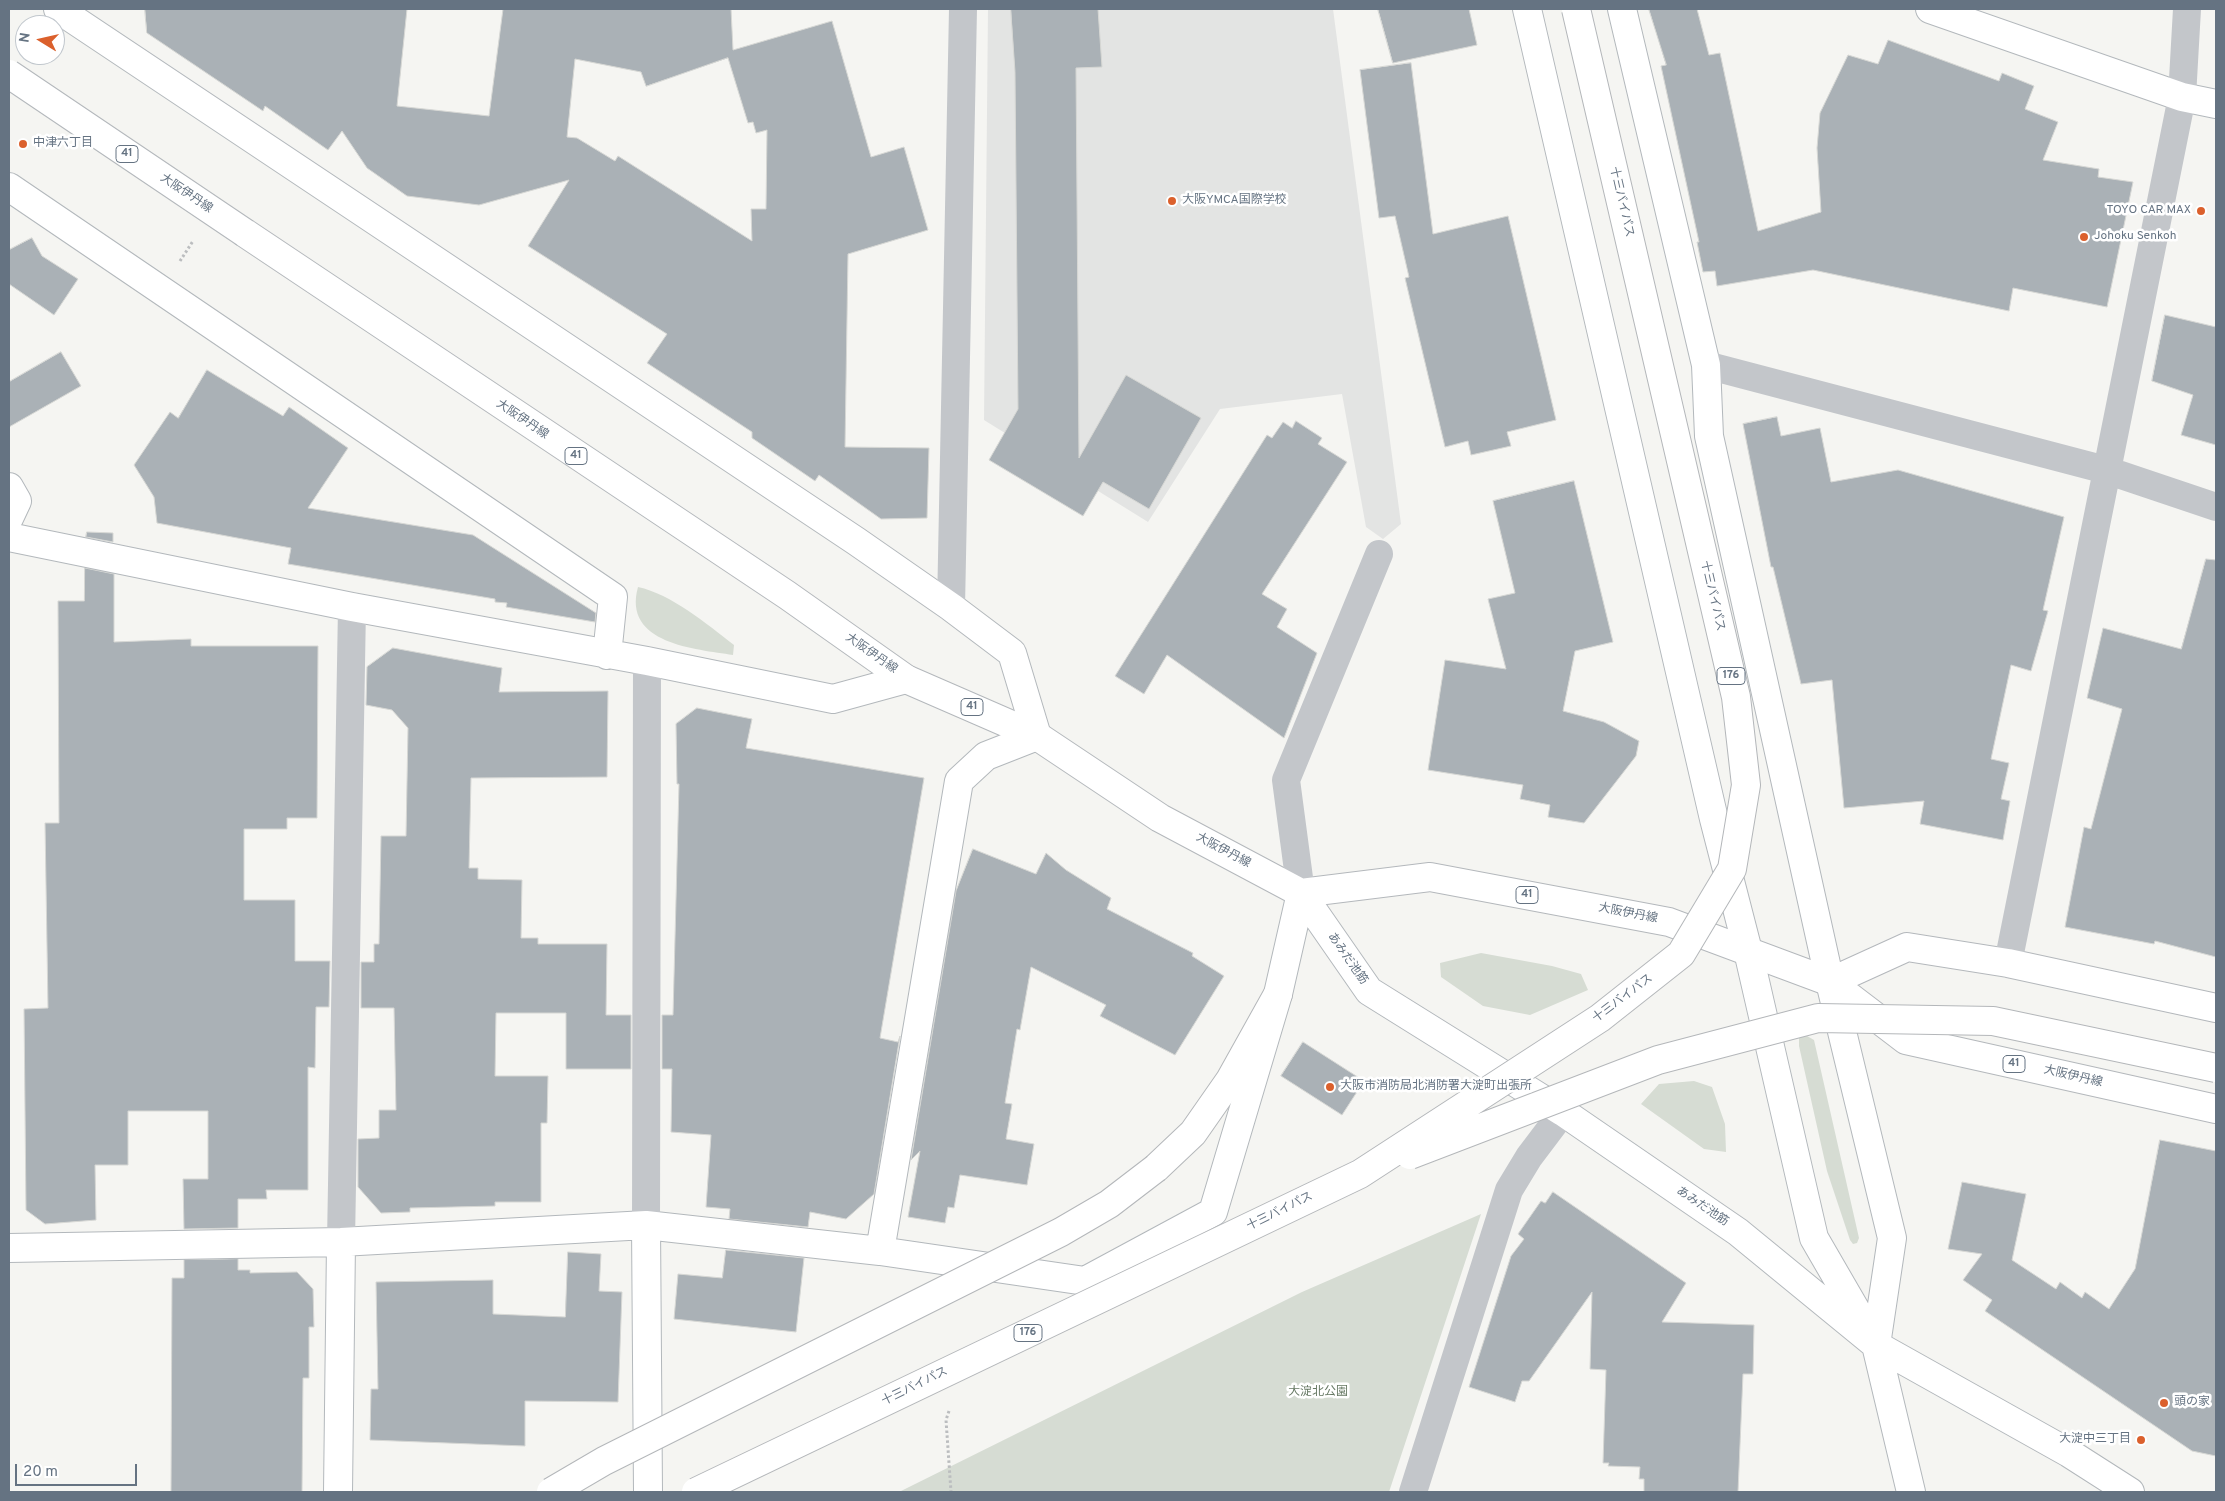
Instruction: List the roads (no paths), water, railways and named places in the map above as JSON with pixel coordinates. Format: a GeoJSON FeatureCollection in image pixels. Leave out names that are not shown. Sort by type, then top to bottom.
{"type":"FeatureCollection","features":[{"type":"Feature","properties":{"kind":"main road"},"geometry":{"type":"LineString","coordinates":[[58,9],[848,535],[951,607],[1012,654],[1037,736],[986,756],[959,781],[880,1252]]}},
{"type":"Feature","properties":{"kind":"main road"},"geometry":{"type":"LineString","coordinates":[[1527,9],[1714,819],[1748,951],[1814,1238],[1876,1345],[1911,1492]]}},
{"type":"Feature","properties":{"kind":"main road","name":"十三バイパス"},"geometry":{"type":"LineString","coordinates":[[696,1492],[1360,1174],[1600,1018],[1681,954],[1732,869],[1746,785],[1736,697],[1576,9]]}},
{"type":"Feature","properties":{"kind":"main road"},"geometry":{"type":"LineString","coordinates":[[1622,9],[1706,365],[1709,436],[1830,982],[1892,1238],[1876,1345]]}},
{"type":"Feature","properties":{"kind":"main road"},"geometry":{"type":"LineString","coordinates":[[1930,9],[2182,97],[2216,104]]}},
{"type":"Feature","properties":{"kind":"main road","name":"大阪伊丹線"},"geometry":{"type":"LineString","coordinates":[[9,74],[787,595],[906,679],[1037,736],[1160,818],[1300,893],[1430,877],[1669,922],[1830,982],[1906,1040],[2216,1109]]}},
{"type":"Feature","properties":{"kind":"main road"},"geometry":{"type":"LineString","coordinates":[[9,187],[613,596],[607,655]]}},
{"type":"Feature","properties":{"kind":"main road"},"geometry":{"type":"LineString","coordinates":[[9,487],[17,501],[9,518]]}},
{"type":"Feature","properties":{"kind":"main road"},"geometry":{"type":"LineString","coordinates":[[9,537],[352,607],[647,661],[833,699],[906,679]]}},
{"type":"Feature","properties":{"kind":"main road"},"geometry":{"type":"LineString","coordinates":[[9,1248],[341,1242],[646,1225],[880,1252],[1085,1280],[1213,1212],[1278,994],[1300,893]]}},
{"type":"Feature","properties":{"kind":"main road","name":"あみだ池筋"},"geometry":{"type":"LineString","coordinates":[[1300,893],[1369,991],[1563,1112],[1738,1232],[1876,1345],[2069,1453],[2130,1492]]}},
{"type":"Feature","properties":{"kind":"main road"},"geometry":{"type":"LineString","coordinates":[[1830,982],[1907,947],[2008,963],[2216,1008]]}},
{"type":"Feature","properties":{"kind":"main road"},"geometry":{"type":"LineString","coordinates":[[551,1492],[604,1460],[1061,1232],[1110,1204],[1156,1168],[1193,1133],[1230,1080],[1278,994]]}},
{"type":"Feature","properties":{"kind":"main road"},"geometry":{"type":"LineString","coordinates":[[1360,1174],[1658,1060],[1818,1018],[1993,1021],[2216,1068]]}},
{"type":"Feature","properties":{"kind":"main road"},"geometry":{"type":"LineString","coordinates":[[646,1225],[648,1492]]}},
{"type":"Feature","properties":{"kind":"main road"},"geometry":{"type":"LineString","coordinates":[[338,1492],[341,1242]]}},
{"type":"Feature","properties":{"kind":"street"},"geometry":{"type":"LineString","coordinates":[[951,607],[963,9]]}},
{"type":"Feature","properties":{"kind":"street"},"geometry":{"type":"LineString","coordinates":[[2008,963],[2182,97],[2187,9]]}},
{"type":"Feature","properties":{"kind":"street"},"geometry":{"type":"LineString","coordinates":[[1706,365],[2106,470],[2216,507]]}},
{"type":"Feature","properties":{"kind":"street"},"geometry":{"type":"LineString","coordinates":[[1300,893],[1286,780],[1379,554]]}},
{"type":"Feature","properties":{"kind":"street"},"geometry":{"type":"LineString","coordinates":[[341,1242],[352,607]]}},
{"type":"Feature","properties":{"kind":"street"},"geometry":{"type":"LineString","coordinates":[[646,1225],[647,661]]}},
{"type":"Feature","properties":{"kind":"street"},"geometry":{"type":"LineString","coordinates":[[1413,1492],[1509,1190],[1529,1157],[1563,1112]]}},
{"type":"Feature","properties":{"kind":"place","name":"中津六丁目"},"geometry":{"type":"Point","coordinates":[23,144]}},
{"type":"Feature","properties":{"kind":"place","name":"大阪YMCA国際学校"},"geometry":{"type":"Point","coordinates":[1172,201]}},
{"type":"Feature","properties":{"kind":"place","name":"TOYO CAR MAX"},"geometry":{"type":"Point","coordinates":[2201,211]}},
{"type":"Feature","properties":{"kind":"place","name":"Johoku Senkoh"},"geometry":{"type":"Point","coordinates":[2084,237]}},
{"type":"Feature","properties":{"kind":"place","name":"大阪市消防局北消防署大淀町出張所"},"geometry":{"type":"Point","coordinates":[1330,1087]}},
{"type":"Feature","properties":{"kind":"place","name":"頭の家"},"geometry":{"type":"Point","coordinates":[2164,1403]}},
{"type":"Feature","properties":{"kind":"place","name":"大淀中三丁目"},"geometry":{"type":"Point","coordinates":[2141,1440]}},
{"type":"Feature","properties":{"kind":"park label","name":"大淀北公園"},"geometry":{"type":"Point","coordinates":[1318,1393]}}]}
